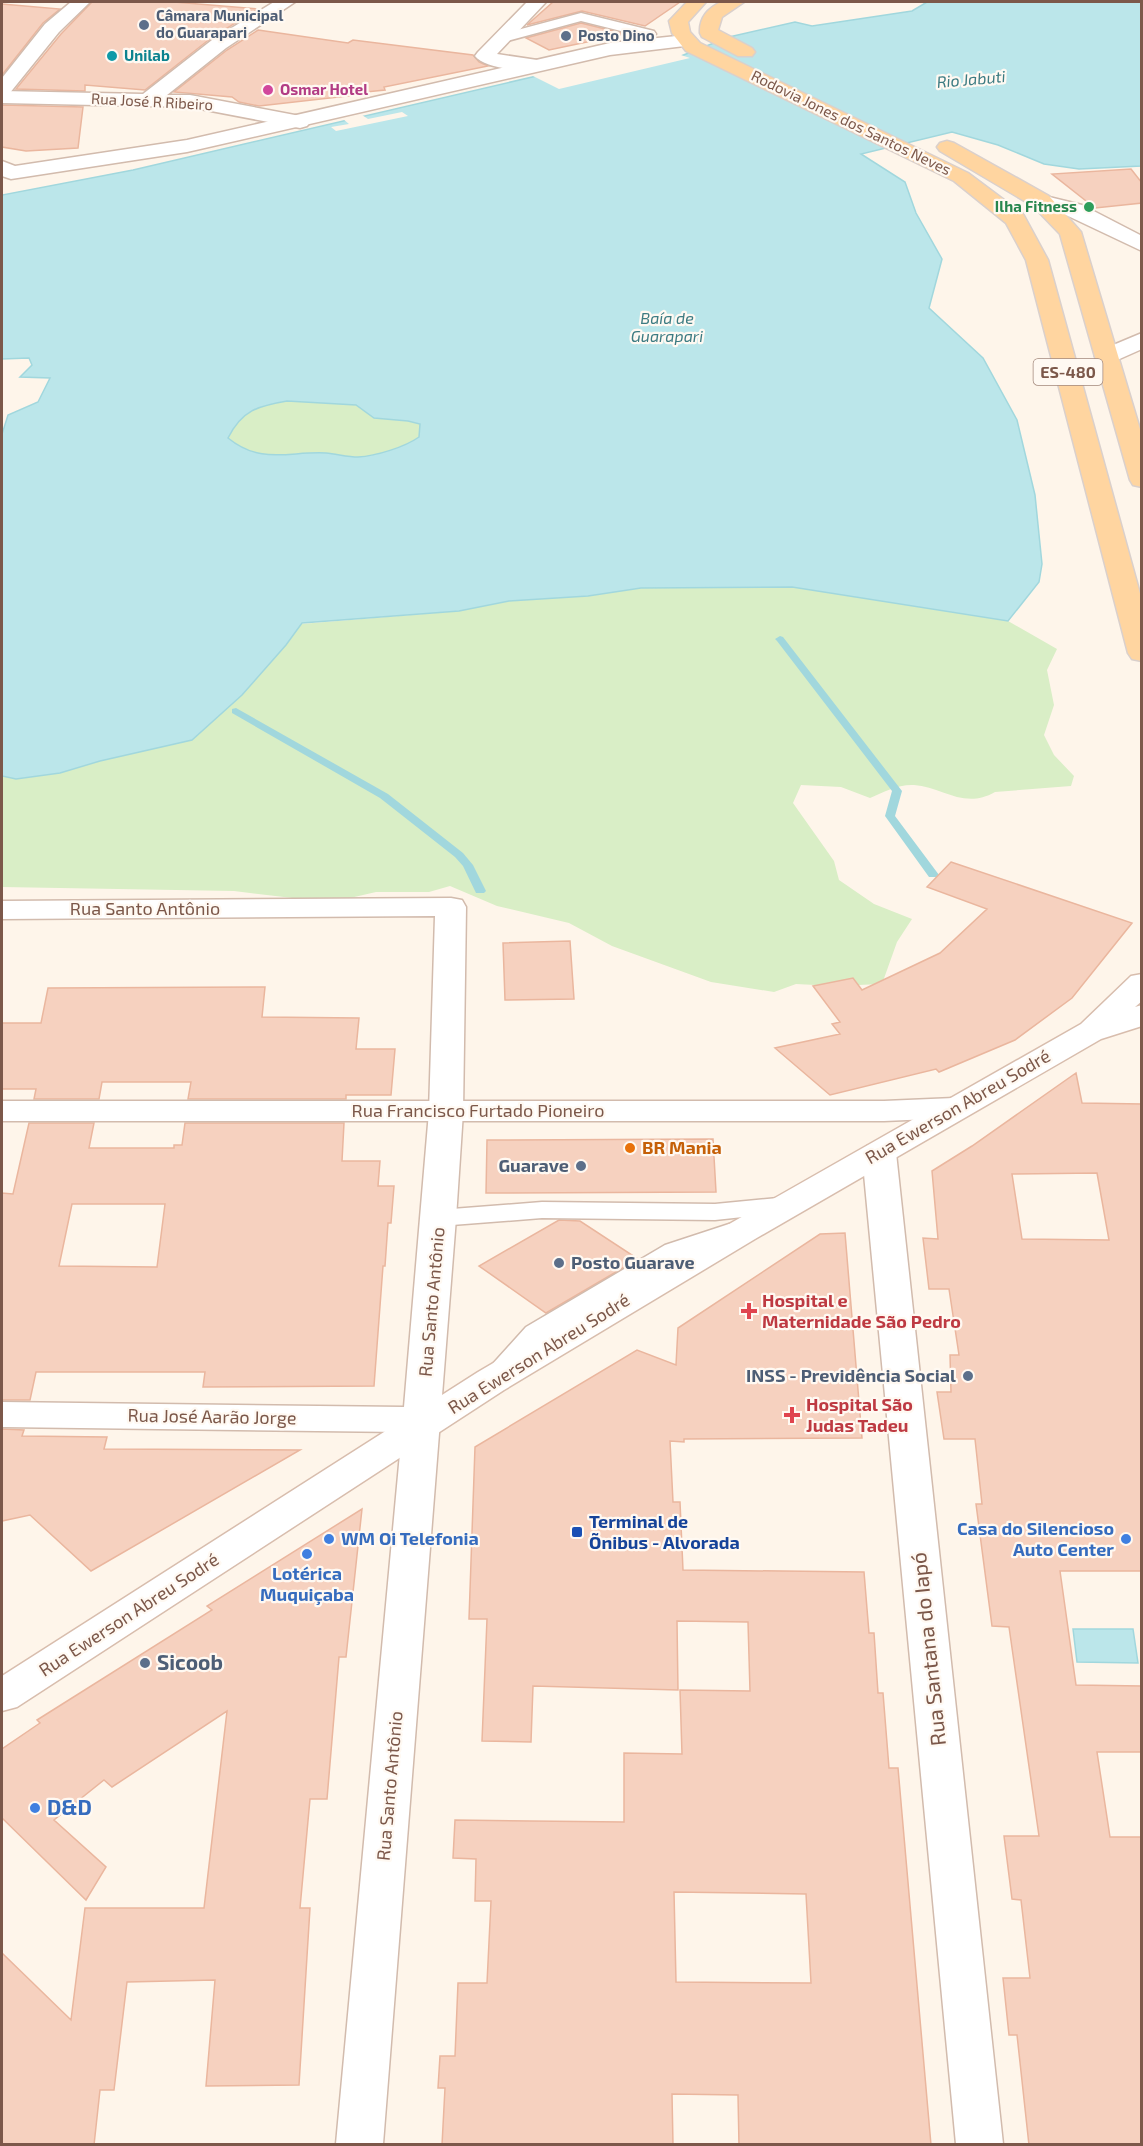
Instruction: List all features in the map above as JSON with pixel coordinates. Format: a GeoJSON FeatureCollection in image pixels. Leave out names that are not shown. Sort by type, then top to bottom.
{"type":"FeatureCollection","features":[{"type":"Feature","properties":{"kind":"main road"},"geometry":{"type":"LineString","coordinates":[[690,44],[678,21],[697,2]]}},
{"type":"Feature","properties":{"kind":"main road","name":"Rodovia Jones dos Santos Neves"},"geometry":{"type":"LineString","coordinates":[[735,2],[711,17],[708,26],[709,33],[716,39],[897,123]]}},
{"type":"Feature","properties":{"kind":"main road","name":"Rodovia Jones dos Santos Neves"},"geometry":{"type":"LineString","coordinates":[[690,44],[992,170],[1041,201],[1070,232],[1142,480]]}},
{"type":"Feature","properties":{"kind":"main road","name":"Rodovia Jones dos Santos Neves"},"geometry":{"type":"LineString","coordinates":[[926,143],[961,177],[1016,219],[1037,260],[1142,653]]}},
{"type":"Feature","properties":{"kind":"street"},"geometry":{"type":"LineString","coordinates":[[2,90],[52,27],[81,2]]}},
{"type":"Feature","properties":{"kind":"street"},"geometry":{"type":"LineString","coordinates":[[148,99],[219,44],[286,2]]}},
{"type":"Feature","properties":{"kind":"street"},"geometry":{"type":"LineString","coordinates":[[468,83],[485,56],[537,2]]}},
{"type":"Feature","properties":{"kind":"street"},"geometry":{"type":"LineString","coordinates":[[5,171],[166,150],[300,122],[610,49],[678,21]]}},
{"type":"Feature","properties":{"kind":"street"},"geometry":{"type":"LineString","coordinates":[[610,49],[690,44]]}},
{"type":"Feature","properties":{"kind":"street"},"geometry":{"type":"LineString","coordinates":[[485,56],[500,62],[537,65]]}},
{"type":"Feature","properties":{"kind":"street","name":"Rua José R Ribeiro"},"geometry":{"type":"LineString","coordinates":[[2,98],[148,99],[225,107],[300,122]]}},
{"type":"Feature","properties":{"kind":"street"},"geometry":{"type":"LineString","coordinates":[[1041,201],[1074,210],[1142,245]]}},
{"type":"Feature","properties":{"kind":"street"},"geometry":{"type":"LineString","coordinates":[[1107,356],[1142,340]]}},
{"type":"Feature","properties":{"kind":"street","name":"Rua Santo Antônio"},"geometry":{"type":"LineString","coordinates":[[2,910],[451,907],[446,1112],[439,1218],[358,2145]]}},
{"type":"Feature","properties":{"kind":"street","name":"Rua Ewerson Abreu Sodré"},"geometry":{"type":"LineString","coordinates":[[1090,1032],[1142,983]]}},
{"type":"Feature","properties":{"kind":"street","name":"Rua Ewerson Abreu Sodré"},"geometry":{"type":"LineString","coordinates":[[2,1696],[491,1381],[954,1108],[1090,1032],[1142,1015]]}},
{"type":"Feature","properties":{"kind":"street","name":"Rua Francisco Furtado Pioneiro"},"geometry":{"type":"LineString","coordinates":[[2,1111],[446,1112],[954,1108]]}},
{"type":"Feature","properties":{"kind":"street","name":"Rua Santana do Iapó"},"geometry":{"type":"LineString","coordinates":[[879,1153],[980,2145]]}},
{"type":"Feature","properties":{"kind":"street","name":"Rua José Aarão Jorge"},"geometry":{"type":"LineString","coordinates":[[2,1414],[422,1424]]}},
{"type":"Feature","properties":{"kind":"lane"},"geometry":{"type":"LineString","coordinates":[[581,17],[588,9],[589,2]]}},
{"type":"Feature","properties":{"kind":"lane"},"geometry":{"type":"LineString","coordinates":[[500,39],[581,17],[649,34]]}},
{"type":"Feature","properties":{"kind":"lane"},"geometry":{"type":"LineString","coordinates":[[439,1218],[542,1210],[776,1213]]}},
{"type":"Feature","properties":{"kind":"green space"},"geometry":{"type":"Polygon","coordinates":[[[287,401],[356,405],[374,418],[420,424],[419,437],[390,450],[358,457],[326,453],[263,454],[240,446],[228,438],[240,421],[252,411],[287,401]]]}},
{"type":"Feature","properties":{"kind":"green space"},"geometry":{"type":"Polygon","coordinates":[[[792,587],[1008,621],[1057,649],[1047,670],[1054,705],[1044,735],[1054,755],[1074,776],[1071,786],[995,792],[973,799],[914,785],[897,787],[870,798],[841,787],[801,785],[793,803],[834,861],[839,880],[874,904],[912,919],[897,942],[882,984],[834,986],[796,984],[774,992],[711,982],[612,946],[569,923],[497,906],[450,886],[429,892],[376,892],[350,898],[301,899],[234,891],[2,887],[2,776],[16,779],[60,773],[100,761],[242,695],[286,645],[301,624],[459,611],[509,601],[588,596],[641,588],[792,587]]]}},
{"type":"Feature","properties":{"kind":"water","name":"Baía de Guarapari"},"geometry":{"type":"Polygon","coordinates":[[[927,2],[1141,2],[1141,166],[1079,169],[1044,164],[998,145],[952,132],[861,154],[905,182],[916,213],[942,259],[929,308],[983,358],[1017,420],[1035,495],[1042,564],[1039,582],[1008,621],[792,587],[641,588],[588,596],[509,601],[459,611],[302,623],[242,695],[192,740],[100,761],[60,773],[16,779],[2,776],[2,434],[8,415],[38,402],[50,378],[20,377],[32,365],[29,358],[2,359],[2,195],[133,170],[545,74],[566,84],[681,56],[729,37],[795,22],[812,26],[912,11],[927,2]],[[287,401],[268,405],[245,415],[228,438],[240,446],[264,454],[326,453],[358,457],[390,450],[419,437],[420,424],[374,418],[356,405],[287,401]]]}},
{"type":"Feature","properties":{"kind":"water"},"geometry":{"type":"Polygon","coordinates":[[[1073,1629],[1133,1629],[1138,1663],[1077,1662],[1073,1629]]]}},
{"type":"Feature","properties":{"kind":"pier"},"geometry":{"type":"Polygon","coordinates":[[[678,54],[690,58],[559,89],[531,75],[547,71],[568,81],[678,54]]]}},
{"type":"Feature","properties":{"kind":"pier"},"geometry":{"type":"Polygon","coordinates":[[[402,112],[408,116],[336,131],[331,127],[349,124],[343,119],[362,115],[368,119],[402,112]]]}},
{"type":"Feature","properties":{"kind":"building"},"geometry":{"type":"Polygon","coordinates":[[[92,2],[174,2],[258,9],[211,38],[145,90],[85,85],[85,91],[16,89],[61,34],[92,2]]]}},
{"type":"Feature","properties":{"kind":"building"},"geometry":{"type":"Polygon","coordinates":[[[553,2],[680,2],[645,26],[582,11],[527,25],[553,2]]]}},
{"type":"Feature","properties":{"kind":"building"},"geometry":{"type":"Polygon","coordinates":[[[2,4],[60,9],[43,23],[2,75],[2,4]]]}},
{"type":"Feature","properties":{"kind":"building","name":"Posto Dino"},"geometry":{"type":"Polygon","coordinates":[[[581,23],[625,34],[549,50],[526,38],[581,23]]]}},
{"type":"Feature","properties":{"kind":"building"},"geometry":{"type":"Polygon","coordinates":[[[258,30],[348,43],[353,40],[473,55],[479,62],[488,66],[384,87],[385,90],[355,93],[357,95],[259,106],[239,102],[232,97],[174,92],[227,50],[258,30]]]}},
{"type":"Feature","properties":{"kind":"building"},"geometry":{"type":"Polygon","coordinates":[[[2,105],[83,107],[78,148],[26,151],[2,147],[2,105]]]}},
{"type":"Feature","properties":{"kind":"building"},"geometry":{"type":"Polygon","coordinates":[[[1131,169],[1142,183],[1142,203],[1095,208],[1052,174],[1131,169]]]}},
{"type":"Feature","properties":{"kind":"building"},"geometry":{"type":"Polygon","coordinates":[[[951,862],[1132,923],[1072,998],[1015,1040],[939,1072],[936,1069],[830,1095],[775,1048],[840,1034],[832,1024],[840,1022],[813,986],[853,978],[862,990],[940,953],[987,909],[927,887],[951,862]]]}},
{"type":"Feature","properties":{"kind":"building"},"geometry":{"type":"Polygon","coordinates":[[[570,941],[574,999],[505,1000],[503,943],[570,941]]]}},
{"type":"Feature","properties":{"kind":"building"},"geometry":{"type":"Polygon","coordinates":[[[265,987],[262,1017],[359,1018],[356,1049],[395,1049],[391,1095],[346,1095],[346,1099],[188,1099],[191,1082],[102,1082],[99,1099],[34,1099],[36,1089],[2,1089],[2,1023],[41,1023],[48,988],[265,987]]]}},
{"type":"Feature","properties":{"kind":"building"},"geometry":{"type":"Polygon","coordinates":[[[1076,1073],[1082,1103],[1142,1104],[1142,1571],[1060,1571],[1076,1685],[1142,1686],[1142,1752],[1097,1752],[1110,1837],[1142,1837],[1142,2145],[1029,2145],[1017,2035],[1009,2035],[1003,1978],[1030,1978],[1021,1900],[1012,1899],[1004,1836],[1039,1836],[1009,1627],[992,1626],[976,1504],[982,1504],[975,1439],[944,1439],[937,1392],[951,1392],[950,1355],[959,1355],[949,1289],[929,1289],[923,1238],[938,1239],[932,1171],[972,1146],[1076,1073]],[[1097,1173],[1012,1174],[1022,1239],[1109,1240],[1097,1173]]]}},
{"type":"Feature","properties":{"kind":"building"},"geometry":{"type":"Polygon","coordinates":[[[29,1123],[94,1123],[89,1148],[174,1148],[174,1145],[182,1145],[185,1123],[344,1123],[342,1161],[380,1161],[378,1186],[394,1186],[391,1223],[388,1223],[385,1266],[383,1266],[374,1386],[203,1387],[205,1372],[36,1372],[30,1400],[2,1400],[2,1193],[13,1194],[29,1123]],[[72,1204],[59,1266],[157,1267],[165,1204],[72,1204]]]}},
{"type":"Feature","properties":{"kind":"building","name":"Guarave"},"geometry":{"type":"Polygon","coordinates":[[[713,1139],[716,1192],[486,1193],[487,1140],[713,1139]]]}},
{"type":"Feature","properties":{"kind":"building","name":"Posto Guarave"},"geometry":{"type":"Polygon","coordinates":[[[559,1220],[580,1221],[638,1259],[546,1313],[479,1266],[559,1220]]]}},
{"type":"Feature","properties":{"kind":"building"},"geometry":{"type":"Polygon","coordinates":[[[845,1233],[862,1438],[670,1441],[673,1502],[680,1502],[683,1570],[864,1572],[869,1633],[874,1633],[878,1693],[883,1693],[889,1768],[898,1768],[931,2145],[739,2145],[738,2095],[672,2094],[673,2145],[442,2145],[445,2088],[438,2088],[440,2056],[455,2056],[458,1983],[487,1983],[491,1901],[475,1901],[476,1859],[453,1858],[455,1820],[624,1822],[624,1753],[682,1754],[680,1690],[750,1691],[748,1622],[677,1621],[678,1690],[533,1686],[531,1742],[482,1741],[487,1619],[469,1619],[475,1447],[637,1350],[676,1365],[678,1328],[820,1234],[845,1233]],[[674,1892],[676,1982],[811,1983],[806,1894],[674,1892]]]}},
{"type":"Feature","properties":{"kind":"building"},"geometry":{"type":"Polygon","coordinates":[[[2,1429],[24,1430],[22,1436],[107,1437],[104,1449],[300,1450],[91,1571],[30,1515],[2,1521],[2,1429]]]}},
{"type":"Feature","properties":{"kind":"building"},"geometry":{"type":"Polygon","coordinates":[[[362,1509],[346,1657],[339,1657],[327,1799],[310,1799],[300,1908],[310,1908],[299,2085],[206,2086],[215,1980],[127,1982],[114,2090],[100,2090],[94,2145],[2,2145],[2,1953],[71,2020],[85,1908],[204,1908],[227,1711],[112,1787],[104,1780],[54,1820],[106,1867],[86,1900],[2,1818],[2,1749],[40,1723],[37,1720],[212,1610],[207,1606],[362,1509]]]}},
{"type":"Feature","properties":{"kind":"waterway"},"geometry":{"type":"LineString","coordinates":[[780,639],[897,791],[890,816],[933,875]]}},
{"type":"Feature","properties":{"kind":"waterway"},"geometry":{"type":"LineString","coordinates":[[236,711],[384,796],[459,855],[468,865],[480,891]]}},
{"type":"Feature","properties":{"kind":"place","name":"Câmara Municipal do Guarapari"},"geometry":{"type":"Point","coordinates":[144,25]}},
{"type":"Feature","properties":{"kind":"place","name":"Posto Dino"},"geometry":{"type":"Point","coordinates":[566,36]}},
{"type":"Feature","properties":{"kind":"place","name":"Unilab"},"geometry":{"type":"Point","coordinates":[112,56]}},
{"type":"Feature","properties":{"kind":"place","name":"Osmar Hotel"},"geometry":{"type":"Point","coordinates":[268,90]}},
{"type":"Feature","properties":{"kind":"place","name":"Ilha Fitness"},"geometry":{"type":"Point","coordinates":[1089,207]}},
{"type":"Feature","properties":{"kind":"place","name":"BR Mania"},"geometry":{"type":"Point","coordinates":[630,1148]}},
{"type":"Feature","properties":{"kind":"place","name":"Guarave"},"geometry":{"type":"Point","coordinates":[581,1166]}},
{"type":"Feature","properties":{"kind":"place","name":"Posto Guarave"},"geometry":{"type":"Point","coordinates":[559,1263]}},
{"type":"Feature","properties":{"kind":"place","name":"Hospital e Maternidade São Pedro"},"geometry":{"type":"Point","coordinates":[749,1311]}},
{"type":"Feature","properties":{"kind":"place","name":"INSS - Previdência Social"},"geometry":{"type":"Point","coordinates":[968,1376]}},
{"type":"Feature","properties":{"kind":"place","name":"Hospital São Judas Tadeu"},"geometry":{"type":"Point","coordinates":[792,1415]}},
{"type":"Feature","properties":{"kind":"place","name":"Terminal de Õnibus - Alvorada"},"geometry":{"type":"Point","coordinates":[577,1532]}},
{"type":"Feature","properties":{"kind":"place","name":"WM Oi Telefonia"},"geometry":{"type":"Point","coordinates":[329,1539]}},
{"type":"Feature","properties":{"kind":"place","name":"Casa do Silencioso Auto Center"},"geometry":{"type":"Point","coordinates":[1126,1539]}},
{"type":"Feature","properties":{"kind":"place","name":"Lotérica Muquiçaba"},"geometry":{"type":"Point","coordinates":[307,1554]}},
{"type":"Feature","properties":{"kind":"place","name":"Sicoob"},"geometry":{"type":"Point","coordinates":[145,1663]}},
{"type":"Feature","properties":{"kind":"place","name":"D&D"},"geometry":{"type":"Point","coordinates":[35,1808]}},
{"type":"Feature","properties":{"kind":"water label","name":"Rio Jabuti"},"geometry":{"type":"Point","coordinates":[971,79]}}]}
